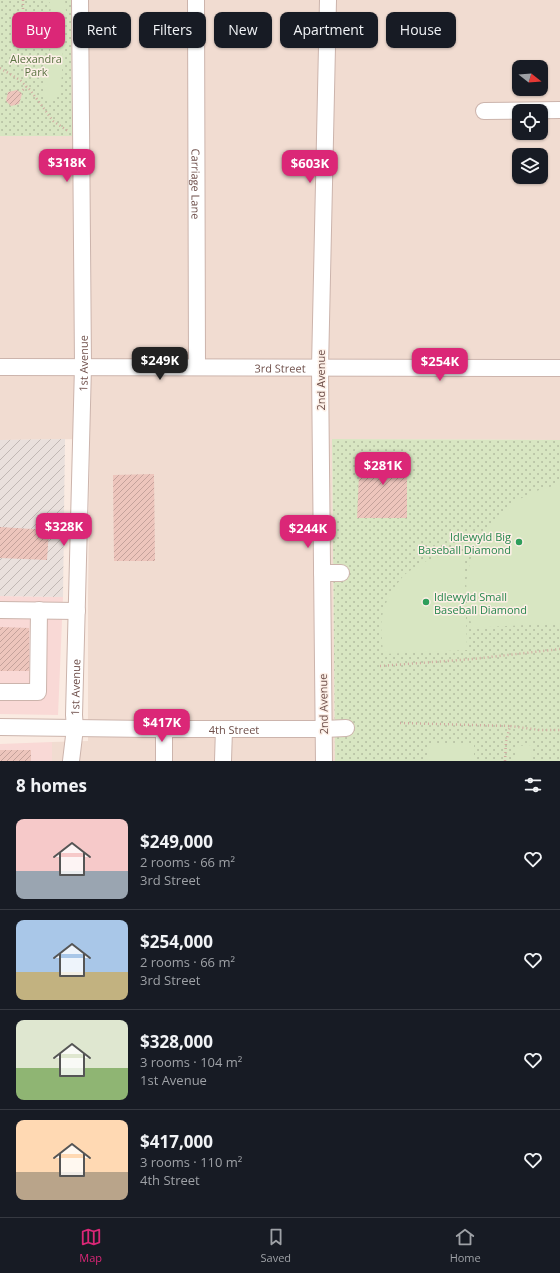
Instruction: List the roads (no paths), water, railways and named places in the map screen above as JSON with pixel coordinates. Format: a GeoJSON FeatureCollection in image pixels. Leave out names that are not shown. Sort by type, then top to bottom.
{"type":"FeatureCollection","features":[{"type":"Feature","properties":{"kind":"street","name":"1st Avenue"},"geometry":{"type":"LineString","coordinates":[[71,761],[75,728],[74,715],[83,366],[80,0]]}},
{"type":"Feature","properties":{"kind":"street","name":"Carriage Lane"},"geometry":{"type":"LineString","coordinates":[[196,0],[196,367]]}},
{"type":"Feature","properties":{"kind":"street","name":"2nd Avenue"},"geometry":{"type":"LineString","coordinates":[[324,761],[320,368],[328,0]]}},
{"type":"Feature","properties":{"kind":"street"},"geometry":{"type":"LineString","coordinates":[[484,111],[560,110]]}},
{"type":"Feature","properties":{"kind":"street","name":"3rd Street"},"geometry":{"type":"LineString","coordinates":[[0,367],[560,368]]}},
{"type":"Feature","properties":{"kind":"street"},"geometry":{"type":"LineString","coordinates":[[322,573],[341,573]]}},
{"type":"Feature","properties":{"kind":"street"},"geometry":{"type":"LineString","coordinates":[[0,610],[77,611]]}},
{"type":"Feature","properties":{"kind":"street"},"geometry":{"type":"LineString","coordinates":[[0,692],[38,692],[39,610]]}},
{"type":"Feature","properties":{"kind":"street","name":"4th Street"},"geometry":{"type":"LineString","coordinates":[[0,726],[164,729],[346,728]]}},
{"type":"Feature","properties":{"kind":"street"},"geometry":{"type":"LineString","coordinates":[[164,729],[164,761]]}},
{"type":"Feature","properties":{"kind":"street"},"geometry":{"type":"LineString","coordinates":[[224,729],[224,761]]}},
{"type":"Feature","properties":{"kind":"place","name":"Idlewyld Big Baseball Diamond"},"geometry":{"type":"Point","coordinates":[519,542]}},
{"type":"Feature","properties":{"kind":"place","name":"Idlewyld Small Baseball Diamond"},"geometry":{"type":"Point","coordinates":[426,602]}},
{"type":"Feature","properties":{"kind":"park label","name":"Alexandra Park"},"geometry":{"type":"Point","coordinates":[36,64]}}]}
